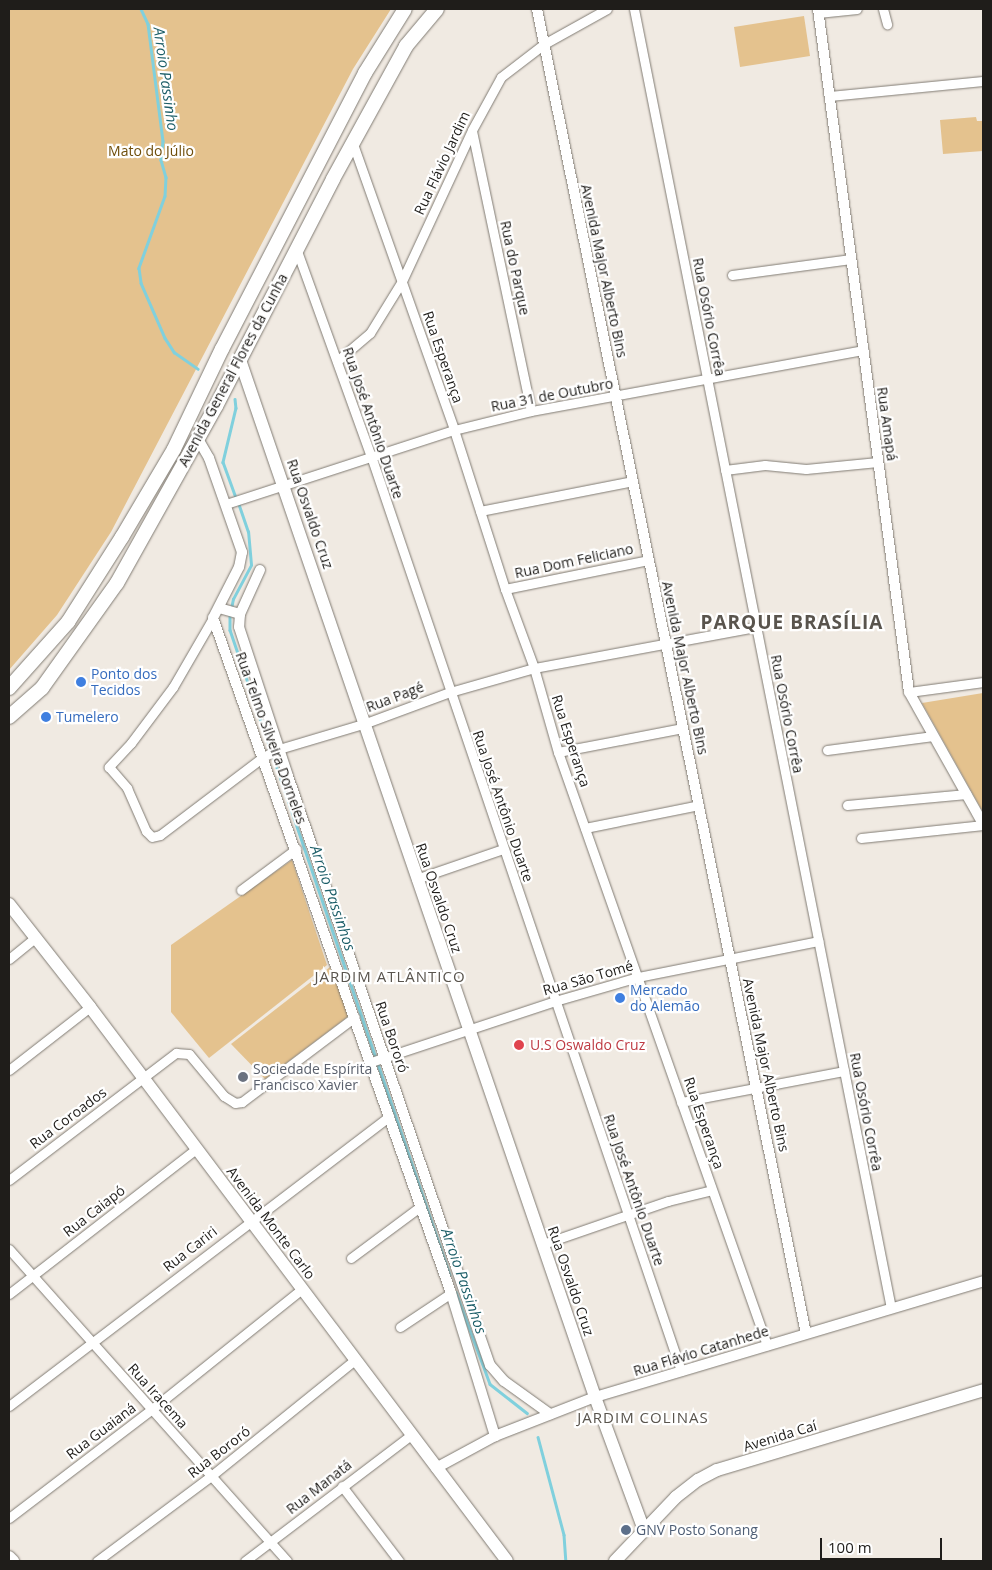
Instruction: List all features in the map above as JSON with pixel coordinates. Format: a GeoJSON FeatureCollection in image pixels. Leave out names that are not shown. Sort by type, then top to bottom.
{"type":"FeatureCollection","features":[{"type":"Feature","properties":{"kind":"main road","name":"Avenida General Flores da Cunha"},"geometry":{"type":"LineString","coordinates":[[9,688],[68,622],[122,537],[174,449],[222,349],[365,73],[405,9]]}},
{"type":"Feature","properties":{"kind":"main road","name":"Avenida General Flores da Cunha"},"geometry":{"type":"LineString","coordinates":[[9,717],[42,688],[117,583],[216,406],[406,46],[437,9]]}},
{"type":"Feature","properties":{"kind":"main road"},"geometry":{"type":"LineString","coordinates":[[222,349],[240,360]]}},
{"type":"Feature","properties":{"kind":"main road","name":"Rua Osvaldo Cruz"},"geometry":{"type":"LineString","coordinates":[[240,360],[366,723],[416,879],[468,1030],[595,1397],[644,1530]]}},
{"type":"Feature","properties":{"kind":"main road"},"geometry":{"type":"LineString","coordinates":[[174,449],[198,439]]}},
{"type":"Feature","properties":{"kind":"main road","name":"Avenida Monte Carlo"},"geometry":{"type":"LineString","coordinates":[[9,904],[34,939],[90,1007],[507,1561]]}},
{"type":"Feature","properties":{"kind":"main road","name":"Avenida Caí"},"geometry":{"type":"LineString","coordinates":[[615,1561],[676,1497],[698,1480],[717,1470],[983,1390]]}},
{"type":"Feature","properties":{"kind":"main road"},"geometry":{"type":"LineString","coordinates":[[9,1557],[13,1561]]}},
{"type":"Feature","properties":{"kind":"street","name":"Avenida Major Alberto Bins"},"geometry":{"type":"LineString","coordinates":[[536,9],[806,1333]]}},
{"type":"Feature","properties":{"kind":"street","name":"Rua Flávio Jardim"},"geometry":{"type":"LineString","coordinates":[[337,361],[370,333],[402,281],[472,130],[501,77],[544,44],[607,9]]}},
{"type":"Feature","properties":{"kind":"street","name":"Rua Osório Corrêa"},"geometry":{"type":"LineString","coordinates":[[634,9],[891,1308]]}},
{"type":"Feature","properties":{"kind":"street"},"geometry":{"type":"LineString","coordinates":[[818,11],[857,9]]}},
{"type":"Feature","properties":{"kind":"street"},"geometry":{"type":"LineString","coordinates":[[883,9],[887,24]]}},
{"type":"Feature","properties":{"kind":"street","name":"Rua Amapá"},"geometry":{"type":"LineString","coordinates":[[818,11],[908,692],[983,825]]}},
{"type":"Feature","properties":{"kind":"street"},"geometry":{"type":"LineString","coordinates":[[829,96],[983,82]]}},
{"type":"Feature","properties":{"kind":"street","name":"Rua do Parque"},"geometry":{"type":"LineString","coordinates":[[472,130],[531,411]]}},
{"type":"Feature","properties":{"kind":"street","name":"Rua Esperança"},"geometry":{"type":"LineString","coordinates":[[353,144],[454,430],[505,589],[534,668],[558,752],[767,1345]]}},
{"type":"Feature","properties":{"kind":"street","name":"Rua José Antônio Duarte"},"geometry":{"type":"LineString","coordinates":[[297,251],[371,456],[681,1371]]}},
{"type":"Feature","properties":{"kind":"street"},"geometry":{"type":"LineString","coordinates":[[732,276],[851,259]]}},
{"type":"Feature","properties":{"kind":"street","name":"Rua 31 de Outubro"},"geometry":{"type":"LineString","coordinates":[[229,503],[454,430],[531,411],[863,350]]}},
{"type":"Feature","properties":{"kind":"street"},"geometry":{"type":"LineString","coordinates":[[198,439],[209,458],[229,503],[242,552],[242,560],[229,612]]}},
{"type":"Feature","properties":{"kind":"street"},"geometry":{"type":"LineString","coordinates":[[725,470],[766,465],[806,469],[878,462]]}},
{"type":"Feature","properties":{"kind":"street"},"geometry":{"type":"LineString","coordinates":[[480,511],[633,481]]}},
{"type":"Feature","properties":{"kind":"street","name":"Rua Dom Feliciano"},"geometry":{"type":"LineString","coordinates":[[505,589],[649,560]]}},
{"type":"Feature","properties":{"kind":"street"},"geometry":{"type":"LineString","coordinates":[[213,618],[229,612],[260,570]]}},
{"type":"Feature","properties":{"kind":"street","name":"Rua Bororó"},"geometry":{"type":"LineString","coordinates":[[229,612],[239,627],[278,750],[490,1365],[504,1381],[550,1414]]}},
{"type":"Feature","properties":{"kind":"street","name":"Rua Pagé"},"geometry":{"type":"LineString","coordinates":[[213,618],[173,688],[110,767],[128,788],[146,831],[152,837],[160,834],[264,756],[278,750],[366,723],[450,692],[534,668],[756,627]]}},
{"type":"Feature","properties":{"kind":"street","name":"Rua Telmo Silveira Dorneles"},"geometry":{"type":"LineString","coordinates":[[213,618],[372,1062],[451,1293],[495,1436]]}},
{"type":"Feature","properties":{"kind":"street"},"geometry":{"type":"LineString","coordinates":[[908,692],[983,682]]}},
{"type":"Feature","properties":{"kind":"street"},"geometry":{"type":"LineString","coordinates":[[558,752],[683,728]]}},
{"type":"Feature","properties":{"kind":"street"},"geometry":{"type":"LineString","coordinates":[[827,750],[933,736]]}},
{"type":"Feature","properties":{"kind":"street"},"geometry":{"type":"LineString","coordinates":[[847,804],[966,794]]}},
{"type":"Feature","properties":{"kind":"street"},"geometry":{"type":"LineString","coordinates":[[585,828],[699,805]]}},
{"type":"Feature","properties":{"kind":"street"},"geometry":{"type":"LineString","coordinates":[[862,838],[983,825]]}},
{"type":"Feature","properties":{"kind":"street"},"geometry":{"type":"LineString","coordinates":[[416,879],[503,849]]}},
{"type":"Feature","properties":{"kind":"street"},"geometry":{"type":"LineString","coordinates":[[242,890],[296,850]]}},
{"type":"Feature","properties":{"kind":"street"},"geometry":{"type":"LineString","coordinates":[[9,959],[34,939]]}},
{"type":"Feature","properties":{"kind":"street","name":"Rua São Tomé"},"geometry":{"type":"LineString","coordinates":[[372,1062],[555,1001],[638,977],[818,941]]}},
{"type":"Feature","properties":{"kind":"street"},"geometry":{"type":"LineString","coordinates":[[9,1070],[90,1007]]}},
{"type":"Feature","properties":{"kind":"street","name":"Rua Coroados"},"geometry":{"type":"LineString","coordinates":[[9,1180],[170,1056],[182,1051],[195,1059],[224,1096],[235,1103],[242,1102],[355,1016]]}},
{"type":"Feature","properties":{"kind":"street"},"geometry":{"type":"LineString","coordinates":[[682,1102],[844,1072]]}},
{"type":"Feature","properties":{"kind":"street","name":"Rua Cariri"},"geometry":{"type":"LineString","coordinates":[[9,1406],[250,1220],[389,1116]]}},
{"type":"Feature","properties":{"kind":"street","name":"Rua Caiapó"},"geometry":{"type":"LineString","coordinates":[[9,1294],[196,1149]]}},
{"type":"Feature","properties":{"kind":"street"},"geometry":{"type":"LineString","coordinates":[[543,1244],[628,1215],[712,1190]]}},
{"type":"Feature","properties":{"kind":"street"},"geometry":{"type":"LineString","coordinates":[[351,1258],[420,1206]]}},
{"type":"Feature","properties":{"kind":"street","name":"Rua Iracema"},"geometry":{"type":"LineString","coordinates":[[9,1249],[287,1561]]}},
{"type":"Feature","properties":{"kind":"street","name":"Rua Flávio Catanhede"},"geometry":{"type":"LineString","coordinates":[[436,1468],[495,1436],[595,1397],[983,1281]]}},
{"type":"Feature","properties":{"kind":"street","name":"Rua Guaianá"},"geometry":{"type":"LineString","coordinates":[[9,1518],[152,1409],[302,1289]]}},
{"type":"Feature","properties":{"kind":"street"},"geometry":{"type":"LineString","coordinates":[[400,1327],[451,1293]]}},
{"type":"Feature","properties":{"kind":"street","name":"Rua Bororó"},"geometry":{"type":"LineString","coordinates":[[97,1561],[211,1476],[355,1360]]}},
{"type":"Feature","properties":{"kind":"street","name":"Rua Manatá"},"geometry":{"type":"LineString","coordinates":[[245,1561],[411,1435]]}},
{"type":"Feature","properties":{"kind":"street"},"geometry":{"type":"LineString","coordinates":[[342,1486],[398,1561]]}},
{"type":"Feature","properties":{"kind":"green space","name":"Mato do Júlio"},"geometry":{"type":"Polygon","coordinates":[[[9,9],[391,9],[353,69],[111,532],[57,615],[9,670],[9,9]]]}},
{"type":"Feature","properties":{"kind":"green space"},"geometry":{"type":"Polygon","coordinates":[[[804,16],[810,56],[740,67],[734,27],[804,16]]]}},
{"type":"Feature","properties":{"kind":"green space"},"geometry":{"type":"Polygon","coordinates":[[[976,117],[977,121],[983,121],[983,151],[943,154],[940,120],[976,117]]]}},
{"type":"Feature","properties":{"kind":"green space"},"geometry":{"type":"Polygon","coordinates":[[[983,693],[983,812],[922,703],[983,693]]]}},
{"type":"Feature","properties":{"kind":"green space"},"geometry":{"type":"Polygon","coordinates":[[[292,860],[327,965],[209,1058],[171,1012],[171,945],[292,860]]]}},
{"type":"Feature","properties":{"kind":"green space"},"geometry":{"type":"Polygon","coordinates":[[[330,967],[350,1015],[265,1079],[231,1044],[330,967]]]}},
{"type":"Feature","properties":{"kind":"waterway","name":"Arroio Passinho"},"geometry":{"type":"LineString","coordinates":[[141,9],[148,24],[163,141],[161,160],[166,177],[165,196],[139,268],[141,283],[165,338],[174,352],[198,369]]}},
{"type":"Feature","properties":{"kind":"waterway","name":"Arroio Passinhos"},"geometry":{"type":"LineString","coordinates":[[235,399],[236,408],[223,462],[236,498]]}},
{"type":"Feature","properties":{"kind":"waterway","name":"Arroio Passinhos"},"geometry":{"type":"LineString","coordinates":[[231,609],[233,599],[251,565],[248,532],[238,503]]}},
{"type":"Feature","properties":{"kind":"waterway","name":"Arroio Passinhos"},"geometry":{"type":"LineString","coordinates":[[230,614],[230,630],[450,1275]]}},
{"type":"Feature","properties":{"kind":"waterway","name":"Arroio Passinhos"},"geometry":{"type":"LineString","coordinates":[[456,1292],[490,1384],[527,1413]]}},
{"type":"Feature","properties":{"kind":"waterway","name":"Arroio Passinho"},"geometry":{"type":"LineString","coordinates":[[538,1437],[564,1535],[566,1561]]}},
{"type":"Feature","properties":{"kind":"place","name":"Ponto dos Tecidos"},"geometry":{"type":"Point","coordinates":[81,682]}},
{"type":"Feature","properties":{"kind":"place","name":"Tumelero"},"geometry":{"type":"Point","coordinates":[46,717]}},
{"type":"Feature","properties":{"kind":"place","name":"Mercado do Alemão"},"geometry":{"type":"Point","coordinates":[620,998]}},
{"type":"Feature","properties":{"kind":"place","name":"U.S Oswaldo Cruz"},"geometry":{"type":"Point","coordinates":[519,1045]}},
{"type":"Feature","properties":{"kind":"place","name":"Sociedade Espírita Francisco Xavier"},"geometry":{"type":"Point","coordinates":[243,1077]}},
{"type":"Feature","properties":{"kind":"place","name":"GNV Posto Sonang"},"geometry":{"type":"Point","coordinates":[626,1530]}},
{"type":"Feature","properties":{"kind":"district","name":"PARQUE BRASÍLIA"},"geometry":{"type":"Point","coordinates":[792,623]}},
{"type":"Feature","properties":{"kind":"district","name":"JARDIM ATLÂNTICO"},"geometry":{"type":"Point","coordinates":[390,977]}},
{"type":"Feature","properties":{"kind":"district","name":"JARDIM COLINAS"},"geometry":{"type":"Point","coordinates":[643,1418]}}]}
